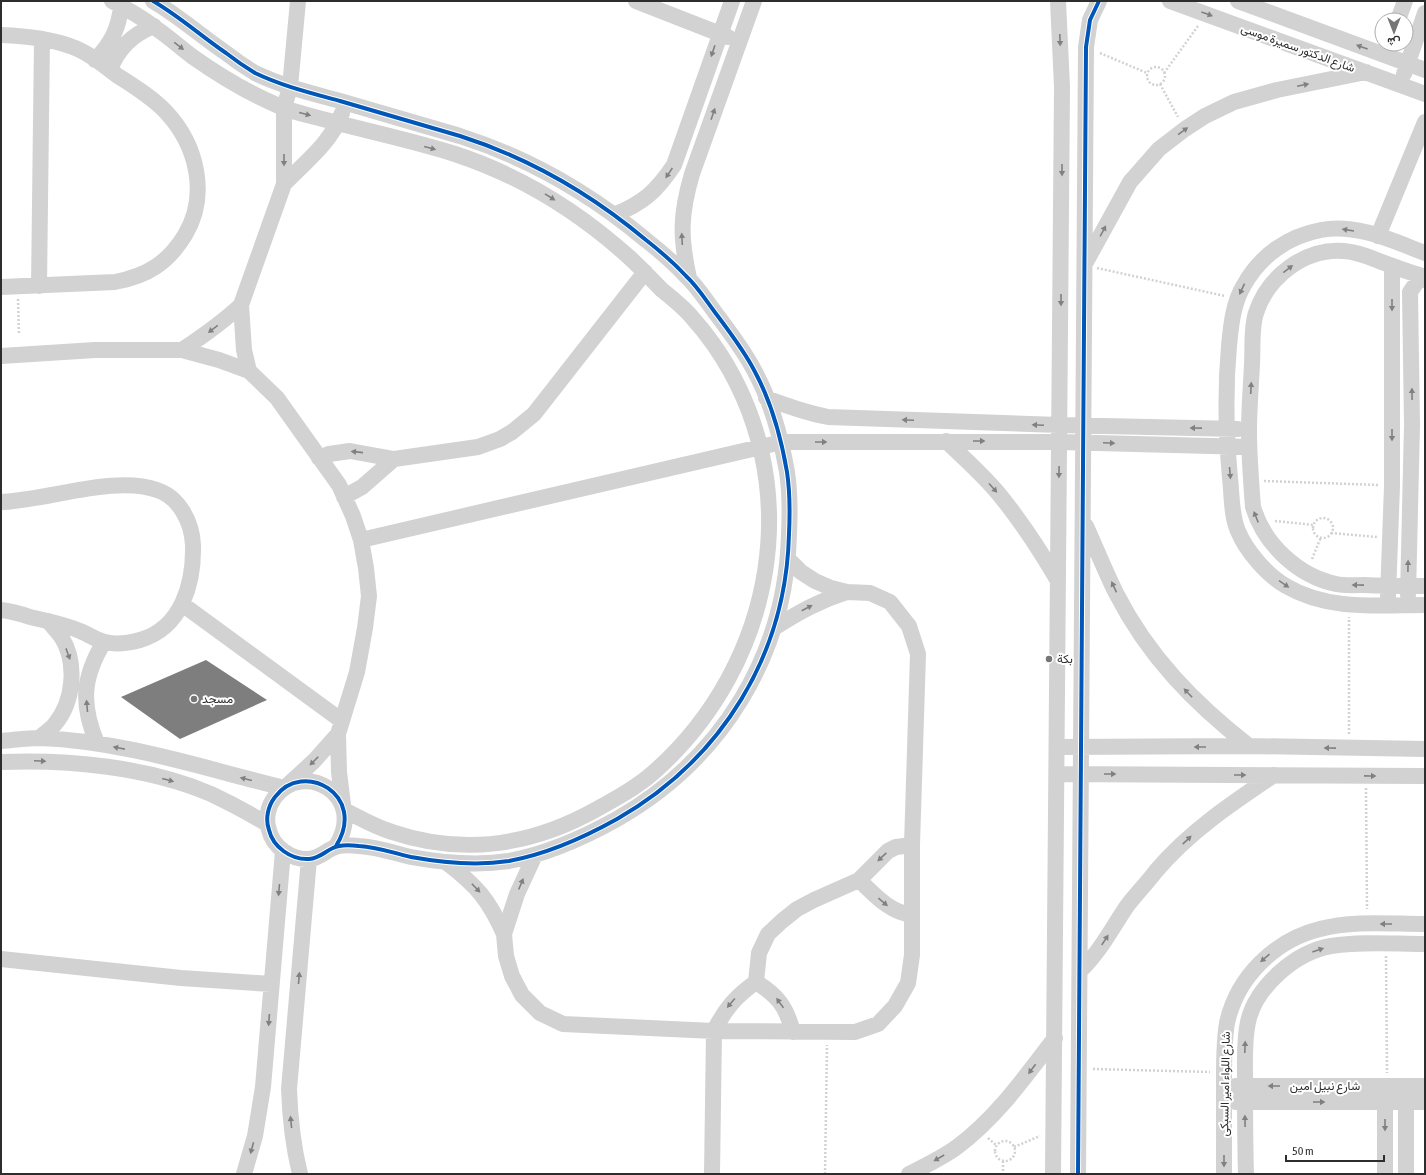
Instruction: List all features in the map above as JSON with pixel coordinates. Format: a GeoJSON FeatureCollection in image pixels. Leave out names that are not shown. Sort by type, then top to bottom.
{"type":"FeatureCollection","features":[{"type":"Feature","properties":{"kind":"street"},"geometry":{"type":"LineString","coordinates":[[153,1],[169,10],[207,40],[252,71],[290,87],[462,137],[497,149],[544,170],[576,189],[614,215],[647,240],[685,274],[729,330],[755,371],[782,442],[788,483],[790,518],[789,560],[783,595],[774,628],[765,653],[749,688],[724,725],[696,758],[663,788],[632,810],[598,830],[535,855],[506,861],[484,863],[447,863],[406,856],[383,849],[360,846],[336,846]]}},
{"type":"Feature","properties":{"kind":"street"},"geometry":{"type":"LineString","coordinates":[[249,371],[243,335],[241,305],[284,184],[284,108],[290,87],[298,1]]}},
{"type":"Feature","properties":{"kind":"street"},"geometry":{"type":"LineString","coordinates":[[636,1],[739,40]]}},
{"type":"Feature","properties":{"kind":"street"},"geometry":{"type":"LineString","coordinates":[[614,215],[632,207],[649,196],[663,182],[674,165],[719,33],[732,1]]}},
{"type":"Feature","properties":{"kind":"street"},"geometry":{"type":"LineString","coordinates":[[685,274],[682,226],[685,200],[692,174],[754,1]]}},
{"type":"Feature","properties":{"kind":"street"},"geometry":{"type":"LineString","coordinates":[[1053,1174],[1055,1129],[1062,87],[1058,1]]}},
{"type":"Feature","properties":{"kind":"street"},"geometry":{"type":"LineString","coordinates":[[1078,1174],[1081,970],[1086,47],[1090,20],[1099,1]]}},
{"type":"Feature","properties":{"kind":"street","name":"شارع الدكتور سميرة موسى"},"geometry":{"type":"LineString","coordinates":[[1170,1],[1425,94]]}},
{"type":"Feature","properties":{"kind":"street","name":"شارع الدكتور سميرة موسى"},"geometry":{"type":"LineString","coordinates":[[1238,1],[1374,45]]}},
{"type":"Feature","properties":{"kind":"street"},"geometry":{"type":"LineString","coordinates":[[1401,12],[1405,1]]}},
{"type":"Feature","properties":{"kind":"street"},"geometry":{"type":"LineString","coordinates":[[1,741],[39,738],[97,743],[148,753],[286,787],[300,781],[313,782],[326,786],[336,794],[343,808],[380,827],[418,839],[444,844],[471,846],[498,844],[525,839],[551,831],[586,815],[620,796],[652,774],[682,744],[709,711],[731,674],[744,647],[755,618],[767,561],[770,523],[768,486],[761,447],[748,407],[736,382],[714,346],[690,314],[602,234],[569,209],[534,188],[495,170],[454,154],[284,108],[243,89],[194,58],[154,26],[116,3]]}},
{"type":"Feature","properties":{"kind":"street"},"geometry":{"type":"LineString","coordinates":[[95,60],[109,45],[118,26],[116,3]]}},
{"type":"Feature","properties":{"kind":"street"},"geometry":{"type":"LineString","coordinates":[[1401,85],[1425,13]]}},
{"type":"Feature","properties":{"kind":"street"},"geometry":{"type":"LineString","coordinates":[[110,70],[117,55],[127,43],[140,33],[154,26]]}},
{"type":"Feature","properties":{"kind":"street"},"geometry":{"type":"LineString","coordinates":[[1,35],[42,40],[70,46],[83,52],[155,102],[176,124],[184,138],[194,161],[198,186],[198,198],[192,221],[187,232],[176,248],[160,265],[146,273],[131,279],[115,282],[1,287]]}},
{"type":"Feature","properties":{"kind":"street"},"geometry":{"type":"LineString","coordinates":[[39,286],[42,40]]}},
{"type":"Feature","properties":{"kind":"street"},"geometry":{"type":"LineString","coordinates":[[1085,265],[1130,182],[1159,149],[1185,129],[1205,116],[1234,102],[1277,90],[1372,75],[1387,52]]}},
{"type":"Feature","properties":{"kind":"street","name":"شارع الدكتور سميرة موسى"},"geometry":{"type":"LineString","coordinates":[[1391,52],[1408,64],[1425,70]]}},
{"type":"Feature","properties":{"kind":"street"},"geometry":{"type":"LineString","coordinates":[[284,184],[330,138],[346,103]]}},
{"type":"Feature","properties":{"kind":"street"},"geometry":{"type":"LineString","coordinates":[[1378,236],[1425,122]]}},
{"type":"Feature","properties":{"kind":"street"},"geometry":{"type":"LineString","coordinates":[[1425,253],[1378,236],[1341,229],[1322,229],[1298,236],[1286,242],[1270,253],[1255,268],[1243,286],[1237,299],[1231,326],[1226,386],[1227,429],[1233,514],[1238,531],[1246,546],[1266,570],[1286,586],[1311,598],[1329,602],[1349,604],[1425,605]]}},
{"type":"Feature","properties":{"kind":"street"},"geometry":{"type":"LineString","coordinates":[[1425,278],[1360,254],[1344,251],[1312,255],[1297,262],[1285,271],[1262,297],[1256,314],[1249,429],[1253,507],[1256,518],[1276,548],[1294,564],[1314,577],[1337,585],[1425,586]]}},
{"type":"Feature","properties":{"kind":"street"},"geometry":{"type":"LineString","coordinates":[[1388,605],[1392,486],[1392,266]]}},
{"type":"Feature","properties":{"kind":"street"},"geometry":{"type":"LineString","coordinates":[[319,458],[329,454],[350,451],[394,459],[478,446],[500,439],[523,424],[534,414],[645,272]]}},
{"type":"Feature","properties":{"kind":"street"},"geometry":{"type":"LineString","coordinates":[[662,290],[685,274]]}},
{"type":"Feature","properties":{"kind":"street"},"geometry":{"type":"LineString","coordinates":[[1407,605],[1419,425],[1410,292],[1417,282],[1425,278]]}},
{"type":"Feature","properties":{"kind":"street"},"geometry":{"type":"LineString","coordinates":[[182,350],[223,322],[241,305]]}},
{"type":"Feature","properties":{"kind":"street"},"geometry":{"type":"LineString","coordinates":[[1,356],[95,350],[182,350],[219,360],[249,371],[277,398],[339,485],[353,516],[361,540],[369,596],[357,672],[340,728],[339,772],[345,822],[342,835],[336,846],[324,855],[309,859],[295,857],[283,851],[275,844],[270,835],[267,824],[268,810],[274,798],[314,762],[340,728]]}},
{"type":"Feature","properties":{"kind":"street"},"geometry":{"type":"LineString","coordinates":[[766,398],[807,413],[828,417],[1084,426],[1249,429]]}},
{"type":"Feature","properties":{"kind":"street"},"geometry":{"type":"LineString","coordinates":[[946,441],[972,466],[1010,509],[1040,550],[1058,581]]}},
{"type":"Feature","properties":{"kind":"street"},"geometry":{"type":"LineString","coordinates":[[361,540],[782,442],[1084,442],[1250,446]]}},
{"type":"Feature","properties":{"kind":"street"},"geometry":{"type":"LineString","coordinates":[[344,497],[362,487],[394,459]]}},
{"type":"Feature","properties":{"kind":"street"},"geometry":{"type":"LineString","coordinates":[[1,502],[99,487],[138,485],[158,490],[175,502],[187,518],[192,538],[193,561],[190,583],[182,604],[170,623],[151,637],[128,644],[104,642],[78,630],[1,610]]}},
{"type":"Feature","properties":{"kind":"street"},"geometry":{"type":"LineString","coordinates":[[1083,518],[1117,594],[1137,629],[1161,662],[1192,698],[1217,721],[1249,746]]}},
{"type":"Feature","properties":{"kind":"street"},"geometry":{"type":"LineString","coordinates":[[447,863],[465,877],[482,894],[494,913],[504,934],[506,956],[512,976],[522,995],[540,1013],[563,1024],[714,1031],[855,1032],[878,1024],[895,1006],[908,983],[912,954],[912,845],[918,654],[908,626],[890,602],[870,593],[847,592],[831,588],[801,572],[789,560]]}},
{"type":"Feature","properties":{"kind":"street"},"geometry":{"type":"LineString","coordinates":[[774,628],[809,606],[847,592]]}},
{"type":"Feature","properties":{"kind":"street"},"geometry":{"type":"LineString","coordinates":[[182,604],[340,728]]}},
{"type":"Feature","properties":{"kind":"street"},"geometry":{"type":"LineString","coordinates":[[48,621],[62,639],[79,684],[86,705],[90,725],[97,743]]}},
{"type":"Feature","properties":{"kind":"street"},"geometry":{"type":"LineString","coordinates":[[39,738],[56,723],[93,663],[104,642]]}},
{"type":"Feature","properties":{"kind":"street"},"geometry":{"type":"LineString","coordinates":[[1057,747],[1249,746],[1425,749]]}},
{"type":"Feature","properties":{"kind":"street"},"geometry":{"type":"LineString","coordinates":[[1,762],[31,761],[84,764],[147,774],[178,782],[209,794],[239,808],[267,824]]}},
{"type":"Feature","properties":{"kind":"street"},"geometry":{"type":"LineString","coordinates":[[1057,774],[1425,776]]}},
{"type":"Feature","properties":{"kind":"street"},"geometry":{"type":"LineString","coordinates":[[1081,970],[1097,953],[1129,905],[1163,864],[1190,837],[1225,808],[1274,775]]}},
{"type":"Feature","properties":{"kind":"street"},"geometry":{"type":"LineString","coordinates":[[712,1174],[714,1031],[721,1016],[731,1003],[742,991],[756,982],[760,953],[768,934],[797,909],[859,880],[888,851],[904,845],[912,845]]}},
{"type":"Feature","properties":{"kind":"street"},"geometry":{"type":"LineString","coordinates":[[244,1174],[260,1112],[283,851]]}},
{"type":"Feature","properties":{"kind":"street"},"geometry":{"type":"LineString","coordinates":[[504,934],[517,894],[535,855]]}},
{"type":"Feature","properties":{"kind":"street"},"geometry":{"type":"LineString","coordinates":[[300,1174],[292,1137],[289,1089],[309,859]]}},
{"type":"Feature","properties":{"kind":"street"},"geometry":{"type":"LineString","coordinates":[[859,880],[891,908],[898,912],[912,915]]}},
{"type":"Feature","properties":{"kind":"street","name":"شارع اللواء امير السبكى"},"geometry":{"type":"LineString","coordinates":[[1224,1174],[1224,1045],[1227,1022],[1234,1000],[1246,980],[1260,962],[1278,947],[1298,936],[1320,928],[1367,924],[1425,924]]}},
{"type":"Feature","properties":{"kind":"street","name":"شارع اللواء امير السبكى"},"geometry":{"type":"LineString","coordinates":[[1246,1174],[1245,1044],[1248,1021],[1257,1000],[1270,981],[1287,965],[1308,953],[1330,946],[1352,944],[1425,944]]}},
{"type":"Feature","properties":{"kind":"street"},"geometry":{"type":"LineString","coordinates":[[1,959],[181,978],[271,984]]}},
{"type":"Feature","properties":{"kind":"street"},"geometry":{"type":"LineString","coordinates":[[756,982],[769,990],[780,1002],[788,1016],[793,1032]]}},
{"type":"Feature","properties":{"kind":"street"},"geometry":{"type":"LineString","coordinates":[[909,1174],[956,1148],[978,1130],[1008,1099],[1055,1038]]}},
{"type":"Feature","properties":{"kind":"street","name":"شارع نبيل امين"},"geometry":{"type":"LineString","coordinates":[[1224,1079],[1245,1086],[1425,1086]]}},
{"type":"Feature","properties":{"kind":"street"},"geometry":{"type":"LineString","coordinates":[[1384,1174],[1386,1086]]}},
{"type":"Feature","properties":{"kind":"street"},"geometry":{"type":"LineString","coordinates":[[1406,1086],[1406,1174]]}},
{"type":"Feature","properties":{"kind":"street","name":"شارع نبيل امين"},"geometry":{"type":"LineString","coordinates":[[1224,1102],[1425,1102]]}},
{"type":"Feature","properties":{"kind":"path"},"geometry":{"type":"LineString","coordinates":[[1164,73],[1157,67],[1151,68],[1147,73],[1147,80],[1150,83],[1157,85],[1160,84],[1164,79],[1164,73],[1206,14]]}},
{"type":"Feature","properties":{"kind":"path"},"geometry":{"type":"LineString","coordinates":[[1086,47],[1147,73]]}},
{"type":"Feature","properties":{"kind":"path"},"geometry":{"type":"LineString","coordinates":[[1160,84],[1185,129]]}},
{"type":"Feature","properties":{"kind":"path"},"geometry":{"type":"LineString","coordinates":[[1085,265],[1237,299]]}},
{"type":"Feature","properties":{"kind":"path"},"geometry":{"type":"LineString","coordinates":[[18,287],[19,335]]}},
{"type":"Feature","properties":{"kind":"path"},"geometry":{"type":"LineString","coordinates":[[1251,480],[1392,486]]}},
{"type":"Feature","properties":{"kind":"path"},"geometry":{"type":"LineString","coordinates":[[1256,518],[1314,525]]}},
{"type":"Feature","properties":{"kind":"path"},"geometry":{"type":"LineString","coordinates":[[1319,520],[1327,520],[1332,525],[1331,533],[1327,537],[1320,537],[1314,531],[1314,525],[1319,520]]}},
{"type":"Feature","properties":{"kind":"path"},"geometry":{"type":"LineString","coordinates":[[1331,533],[1390,538]]}},
{"type":"Feature","properties":{"kind":"path"},"geometry":{"type":"LineString","coordinates":[[1306,572],[1320,537]]}},
{"type":"Feature","properties":{"kind":"path"},"geometry":{"type":"LineString","coordinates":[[1348,748],[1349,604]]}},
{"type":"Feature","properties":{"kind":"path"},"geometry":{"type":"LineString","coordinates":[[1366,776],[1367,924]]}},
{"type":"Feature","properties":{"kind":"path"},"geometry":{"type":"LineString","coordinates":[[1386,944],[1386,1086]]}},
{"type":"Feature","properties":{"kind":"path"},"geometry":{"type":"LineString","coordinates":[[825,1174],[827,1032]]}},
{"type":"Feature","properties":{"kind":"path"},"geometry":{"type":"LineString","coordinates":[[1080,1069],[1224,1079]]}},
{"type":"Feature","properties":{"kind":"path"},"geometry":{"type":"LineString","coordinates":[[1014,1147],[1055,1129]]}},
{"type":"Feature","properties":{"kind":"path"},"geometry":{"type":"LineString","coordinates":[[1002,1141],[1006,1141],[1012,1144],[1015,1152],[1011,1159],[1003,1161],[996,1156],[995,1148],[996,1145],[1002,1141]]}},
{"type":"Feature","properties":{"kind":"path"},"geometry":{"type":"LineString","coordinates":[[1003,1161],[1003,1174]]}},
{"type":"Feature","properties":{"kind":"building","name":"مسجد"},"geometry":{"type":"Polygon","coordinates":[[[206,660],[267,700],[180,739],[121,697],[206,660]]]}},
{"type":"Feature","properties":{"kind":"cycle path"},"geometry":{"type":"LineString","coordinates":[[153,1],[255,73],[297,89],[460,136],[486,145],[535,166],[603,207],[667,257],[701,293],[750,362],[760,382],[775,420],[782,446],[789,487],[789,534],[785,579],[776,621],[761,662],[741,699],[717,734],[688,766],[654,794],[617,819],[591,833],[551,850],[523,858],[497,863],[472,864],[436,861],[411,857],[385,850],[349,845],[336,847],[313,858],[302,859],[289,855],[274,842],[271,836],[267,821],[268,813],[275,797],[287,786],[301,781],[315,782],[328,788],[338,798],[344,811],[344,828],[336,846]]}},
{"type":"Feature","properties":{"kind":"cycle path"},"geometry":{"type":"LineString","coordinates":[[1078,1174],[1086,47],[1090,20],[1099,1]]}},
{"type":"Feature","properties":{"kind":"place","name":"بكة"},"geometry":{"type":"Point","coordinates":[1049,659]}},
{"type":"Feature","properties":{"kind":"place","name":"مسجد"},"geometry":{"type":"Point","coordinates":[194,699]}}]}
